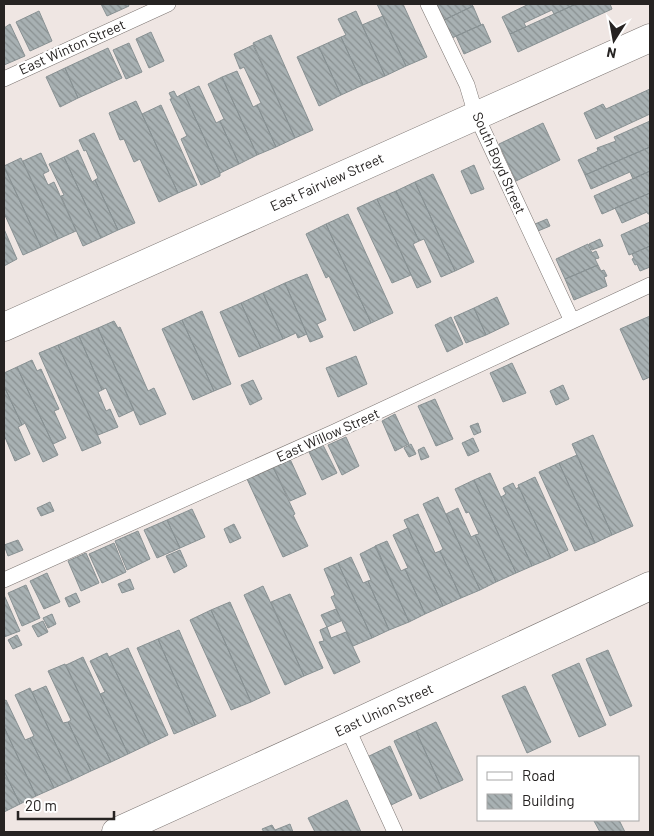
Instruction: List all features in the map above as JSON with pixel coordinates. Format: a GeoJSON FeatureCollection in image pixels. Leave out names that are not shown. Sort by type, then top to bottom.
{"type":"FeatureCollection","features":[{"type":"Feature","properties":{"kind":"street","name":"East Fairview Street"},"geometry":{"type":"LineString","coordinates":[[4,327],[650,38]]}},
{"type":"Feature","properties":{"kind":"street","name":"East Union Street"},"geometry":{"type":"LineString","coordinates":[[116,832],[348,727],[650,586]]}},
{"type":"Feature","properties":{"kind":"lane","name":"East Winton Street"},"geometry":{"type":"LineString","coordinates":[[4,79],[168,4]]}},
{"type":"Feature","properties":{"kind":"lane","name":"South Boyd Street"},"geometry":{"type":"LineString","coordinates":[[428,4],[467,85],[476,115],[572,321]]}},
{"type":"Feature","properties":{"kind":"lane","name":"East Willow Street"},"geometry":{"type":"LineString","coordinates":[[4,580],[334,432],[650,285]]}},
{"type":"Feature","properties":{"kind":"lane"},"geometry":{"type":"LineString","coordinates":[[348,727],[395,832]]}},
{"type":"Feature","properties":{"kind":"building"},"geometry":{"type":"Polygon","coordinates":[[[101,4],[128,4],[129,6],[107,16],[101,4]]]}},
{"type":"Feature","properties":{"kind":"building"},"geometry":{"type":"Polygon","coordinates":[[[377,4],[403,4],[427,57],[406,66],[377,4]]]}},
{"type":"Feature","properties":{"kind":"building"},"geometry":{"type":"Polygon","coordinates":[[[437,4],[471,4],[473,6],[444,20],[437,4]]]}},
{"type":"Feature","properties":{"kind":"building"},"geometry":{"type":"Polygon","coordinates":[[[529,4],[576,4],[554,14],[552,10],[524,23],[526,27],[510,34],[502,17],[529,4]]]}},
{"type":"Feature","properties":{"kind":"building"},"geometry":{"type":"Polygon","coordinates":[[[576,4],[610,4],[612,9],[518,52],[510,34],[576,4]]]}},
{"type":"Feature","properties":{"kind":"building"},"geometry":{"type":"Polygon","coordinates":[[[473,6],[481,25],[452,38],[444,20],[473,6]]]}},
{"type":"Feature","properties":{"kind":"building"},"geometry":{"type":"Polygon","coordinates":[[[39,11],[52,41],[30,51],[16,22],[39,11]]]}},
{"type":"Feature","properties":{"kind":"building"},"geometry":{"type":"Polygon","coordinates":[[[356,11],[385,76],[363,85],[341,37],[346,35],[338,19],[356,11]]]}},
{"type":"Feature","properties":{"kind":"building"},"geometry":{"type":"Polygon","coordinates":[[[383,16],[406,66],[385,76],[362,25],[383,16]]]}},
{"type":"Feature","properties":{"kind":"building"},"geometry":{"type":"Polygon","coordinates":[[[10,24],[25,56],[4,65],[4,28],[10,24]]]}},
{"type":"Feature","properties":{"kind":"building"},"geometry":{"type":"Polygon","coordinates":[[[483,24],[491,42],[464,54],[456,36],[483,24]]]}},
{"type":"Feature","properties":{"kind":"building"},"geometry":{"type":"Polygon","coordinates":[[[151,32],[164,61],[149,68],[136,39],[151,32]]]}},
{"type":"Feature","properties":{"kind":"building"},"geometry":{"type":"Polygon","coordinates":[[[271,35],[313,130],[295,138],[253,43],[271,35]]]}},
{"type":"Feature","properties":{"kind":"building"},"geometry":{"type":"Polygon","coordinates":[[[341,37],[363,85],[341,95],[319,47],[341,37]]]}},
{"type":"Feature","properties":{"kind":"building"},"geometry":{"type":"Polygon","coordinates":[[[129,43],[142,72],[126,79],[113,50],[129,43]]]}},
{"type":"Feature","properties":{"kind":"building"},"geometry":{"type":"Polygon","coordinates":[[[253,45],[295,138],[276,147],[257,105],[261,103],[244,67],[240,69],[234,54],[253,45]]]}},
{"type":"Feature","properties":{"kind":"building"},"geometry":{"type":"Polygon","coordinates":[[[319,47],[341,95],[319,106],[297,57],[319,47]]]}},
{"type":"Feature","properties":{"kind":"building"},"geometry":{"type":"Polygon","coordinates":[[[108,48],[122,78],[78,98],[65,68],[108,48]]]}},
{"type":"Feature","properties":{"kind":"building"},"geometry":{"type":"Polygon","coordinates":[[[65,68],[78,98],[60,107],[46,77],[65,68]]]}},
{"type":"Feature","properties":{"kind":"building"},"geometry":{"type":"Polygon","coordinates":[[[237,71],[253,107],[257,105],[276,147],[257,155],[222,77],[237,71]]]}},
{"type":"Feature","properties":{"kind":"building"},"geometry":{"type":"Polygon","coordinates":[[[222,77],[257,155],[239,164],[220,121],[224,119],[208,84],[222,77]]]}},
{"type":"Feature","properties":{"kind":"building"},"geometry":{"type":"Polygon","coordinates":[[[199,86],[216,123],[220,121],[239,164],[220,173],[184,93],[199,86]]]}},
{"type":"Feature","properties":{"kind":"building"},"geometry":{"type":"Polygon","coordinates":[[[650,89],[650,114],[596,139],[584,113],[603,104],[606,109],[650,89]]]}},
{"type":"Feature","properties":{"kind":"building"},"geometry":{"type":"Polygon","coordinates":[[[174,91],[177,97],[184,93],[220,173],[220,176],[201,185],[181,139],[187,136],[170,99],[172,99],[169,93],[174,91]]]}},
{"type":"Feature","properties":{"kind":"building"},"geometry":{"type":"Polygon","coordinates":[[[136,101],[178,193],[159,202],[140,159],[134,162],[124,139],[120,140],[109,113],[136,101]]]}},
{"type":"Feature","properties":{"kind":"building"},"geometry":{"type":"Polygon","coordinates":[[[161,105],[197,185],[178,193],[142,114],[161,105]]]}},
{"type":"Feature","properties":{"kind":"building"},"geometry":{"type":"Polygon","coordinates":[[[650,121],[650,147],[585,175],[578,160],[598,151],[597,148],[616,141],[614,137],[650,121]]]}},
{"type":"Feature","properties":{"kind":"building"},"geometry":{"type":"Polygon","coordinates":[[[543,123],[560,160],[516,181],[499,144],[543,123]]]}},
{"type":"Feature","properties":{"kind":"building"},"geometry":{"type":"Polygon","coordinates":[[[94,133],[135,223],[118,230],[95,180],[98,178],[86,150],[84,151],[79,140],[94,133]]]}},
{"type":"Feature","properties":{"kind":"building"},"geometry":{"type":"Polygon","coordinates":[[[650,147],[650,171],[633,179],[630,172],[591,189],[585,175],[650,147]]]}},
{"type":"Feature","properties":{"kind":"building"},"geometry":{"type":"Polygon","coordinates":[[[78,150],[92,182],[95,180],[118,230],[101,238],[64,157],[78,150]]]}},
{"type":"Feature","properties":{"kind":"building"},"geometry":{"type":"Polygon","coordinates":[[[41,153],[49,171],[43,174],[48,185],[54,182],[76,231],[58,239],[23,161],[41,153]]]}},
{"type":"Feature","properties":{"kind":"building"},"geometry":{"type":"Polygon","coordinates":[[[64,157],[101,238],[83,246],[61,196],[64,195],[49,164],[64,157]]]}},
{"type":"Feature","properties":{"kind":"building"},"geometry":{"type":"Polygon","coordinates":[[[21,158],[58,239],[41,247],[4,166],[21,158]]]}},
{"type":"Feature","properties":{"kind":"building"},"geometry":{"type":"Polygon","coordinates":[[[474,165],[484,189],[471,194],[461,171],[474,165]]]}},
{"type":"Feature","properties":{"kind":"building"},"geometry":{"type":"Polygon","coordinates":[[[4,169],[41,247],[23,255],[4,213],[4,169]]]}},
{"type":"Feature","properties":{"kind":"building"},"geometry":{"type":"Polygon","coordinates":[[[650,171],[650,193],[602,214],[594,196],[650,171]]]}},
{"type":"Feature","properties":{"kind":"building"},"geometry":{"type":"Polygon","coordinates":[[[433,174],[474,262],[455,271],[415,182],[433,174]]]}},
{"type":"Feature","properties":{"kind":"building"},"geometry":{"type":"Polygon","coordinates":[[[415,182],[455,271],[441,277],[424,239],[419,241],[396,191],[415,182]]]}},
{"type":"Feature","properties":{"kind":"building"},"geometry":{"type":"Polygon","coordinates":[[[396,191],[419,241],[413,244],[431,282],[417,288],[377,199],[396,191]]]}},
{"type":"Feature","properties":{"kind":"building"},"geometry":{"type":"Polygon","coordinates":[[[650,193],[650,214],[647,212],[622,223],[615,208],[650,193]]]}},
{"type":"Feature","properties":{"kind":"building"},"geometry":{"type":"Polygon","coordinates":[[[377,199],[411,275],[392,283],[357,208],[377,199]]]}},
{"type":"Feature","properties":{"kind":"building"},"geometry":{"type":"Polygon","coordinates":[[[348,214],[393,313],[371,323],[326,224],[348,214]]]}},
{"type":"Feature","properties":{"kind":"building"},"geometry":{"type":"Polygon","coordinates":[[[547,219],[550,226],[538,231],[535,224],[547,219]]]}},
{"type":"Feature","properties":{"kind":"building"},"geometry":{"type":"Polygon","coordinates":[[[650,222],[650,246],[629,255],[621,235],[650,222]]]}},
{"type":"Feature","properties":{"kind":"building"},"geometry":{"type":"Polygon","coordinates":[[[326,224],[371,323],[354,331],[329,276],[326,278],[306,234],[326,224]]]}},
{"type":"Feature","properties":{"kind":"building"},"geometry":{"type":"Polygon","coordinates":[[[4,229],[17,259],[4,266],[4,229]]]}},
{"type":"Feature","properties":{"kind":"building"},"geometry":{"type":"Polygon","coordinates":[[[600,239],[603,246],[592,250],[589,244],[600,239]]]}},
{"type":"Feature","properties":{"kind":"building"},"geometry":{"type":"Polygon","coordinates":[[[588,244],[592,253],[596,251],[599,258],[595,259],[598,265],[565,279],[556,259],[588,244]]]}},
{"type":"Feature","properties":{"kind":"building"},"geometry":{"type":"Polygon","coordinates":[[[650,246],[650,267],[640,271],[632,259],[634,258],[632,254],[650,246]]]}},
{"type":"Feature","properties":{"kind":"building"},"geometry":{"type":"Polygon","coordinates":[[[598,265],[607,276],[604,277],[607,286],[574,300],[565,279],[598,265]]]}},
{"type":"Feature","properties":{"kind":"building"},"geometry":{"type":"Polygon","coordinates":[[[307,274],[326,320],[317,324],[323,337],[310,342],[285,283],[307,274]]]}},
{"type":"Feature","properties":{"kind":"building"},"geometry":{"type":"Polygon","coordinates":[[[285,283],[307,334],[298,338],[296,333],[283,339],[263,293],[285,283]]]}},
{"type":"Feature","properties":{"kind":"building"},"geometry":{"type":"Polygon","coordinates":[[[263,293],[283,339],[261,348],[241,303],[263,293]]]}},
{"type":"Feature","properties":{"kind":"building"},"geometry":{"type":"Polygon","coordinates":[[[497,297],[509,324],[486,335],[474,308],[497,297]]]}},
{"type":"Feature","properties":{"kind":"building"},"geometry":{"type":"Polygon","coordinates":[[[241,303],[261,348],[239,357],[220,312],[241,303]]]}},
{"type":"Feature","properties":{"kind":"building"},"geometry":{"type":"Polygon","coordinates":[[[474,308],[486,335],[466,343],[454,317],[474,308]]]}},
{"type":"Feature","properties":{"kind":"building"},"geometry":{"type":"Polygon","coordinates":[[[202,311],[231,384],[214,391],[182,320],[202,311]]]}},
{"type":"Feature","properties":{"kind":"building"},"geometry":{"type":"Polygon","coordinates":[[[650,316],[650,377],[643,380],[620,329],[650,316]]]}},
{"type":"Feature","properties":{"kind":"building"},"geometry":{"type":"Polygon","coordinates":[[[451,317],[463,344],[447,352],[435,325],[451,317]]]}},
{"type":"Feature","properties":{"kind":"building"},"geometry":{"type":"Polygon","coordinates":[[[182,320],[214,391],[193,400],[162,329],[182,320]]]}},
{"type":"Feature","properties":{"kind":"building"},"geometry":{"type":"Polygon","coordinates":[[[114,321],[118,328],[120,327],[148,391],[154,388],[166,414],[140,425],[98,328],[114,321]]]}},
{"type":"Feature","properties":{"kind":"building"},"geometry":{"type":"Polygon","coordinates":[[[98,328],[134,410],[119,417],[106,388],[102,390],[79,336],[98,328]]]}},
{"type":"Feature","properties":{"kind":"building"},"geometry":{"type":"Polygon","coordinates":[[[79,336],[102,390],[98,392],[106,411],[110,409],[118,427],[98,435],[58,345],[79,336]]]}},
{"type":"Feature","properties":{"kind":"building"},"geometry":{"type":"Polygon","coordinates":[[[58,345],[101,443],[82,451],[39,353],[58,345]]]}},
{"type":"Feature","properties":{"kind":"building"},"geometry":{"type":"Polygon","coordinates":[[[356,356],[367,384],[338,397],[326,368],[356,356]]]}},
{"type":"Feature","properties":{"kind":"building"},"geometry":{"type":"Polygon","coordinates":[[[32,360],[37,371],[41,369],[59,409],[54,411],[66,438],[53,444],[17,367],[32,360]]]}},
{"type":"Feature","properties":{"kind":"building"},"geometry":{"type":"Polygon","coordinates":[[[512,363],[526,393],[503,402],[490,373],[512,363]]]}},
{"type":"Feature","properties":{"kind":"building"},"geometry":{"type":"Polygon","coordinates":[[[17,367],[58,455],[43,462],[25,423],[22,425],[4,386],[4,373],[17,367]]]}},
{"type":"Feature","properties":{"kind":"building"},"geometry":{"type":"Polygon","coordinates":[[[253,380],[262,399],[250,405],[241,385],[253,380]]]}},
{"type":"Feature","properties":{"kind":"building"},"geometry":{"type":"Polygon","coordinates":[[[563,385],[569,399],[556,405],[550,391],[563,385]]]}},
{"type":"Feature","properties":{"kind":"building"},"geometry":{"type":"Polygon","coordinates":[[[4,386],[22,425],[18,427],[30,454],[15,461],[4,435],[4,386]]]}},
{"type":"Feature","properties":{"kind":"building"},"geometry":{"type":"Polygon","coordinates":[[[435,399],[453,439],[436,446],[418,406],[435,399]]]}},
{"type":"Feature","properties":{"kind":"building"},"geometry":{"type":"Polygon","coordinates":[[[395,414],[409,444],[395,451],[382,421],[395,414]]]}},
{"type":"Feature","properties":{"kind":"building"},"geometry":{"type":"Polygon","coordinates":[[[478,423],[481,432],[474,435],[470,426],[478,423]]]}},
{"type":"Feature","properties":{"kind":"building"},"geometry":{"type":"Polygon","coordinates":[[[593,435],[633,526],[612,535],[572,444],[593,435]]]}},
{"type":"Feature","properties":{"kind":"building"},"geometry":{"type":"Polygon","coordinates":[[[346,437],[359,466],[342,475],[328,445],[346,437]]]}},
{"type":"Feature","properties":{"kind":"building"},"geometry":{"type":"Polygon","coordinates":[[[473,438],[479,451],[468,456],[462,443],[473,438]]]}},
{"type":"Feature","properties":{"kind":"building"},"geometry":{"type":"Polygon","coordinates":[[[411,444],[416,454],[409,457],[404,448],[411,444]]]}},
{"type":"Feature","properties":{"kind":"building"},"geometry":{"type":"Polygon","coordinates":[[[323,445],[337,473],[322,480],[309,452],[323,445]]]}},
{"type":"Feature","properties":{"kind":"building"},"geometry":{"type":"Polygon","coordinates":[[[424,447],[429,457],[421,460],[418,450],[424,447]]]}},
{"type":"Feature","properties":{"kind":"building"},"geometry":{"type":"Polygon","coordinates":[[[577,455],[612,535],[595,543],[559,463],[577,455]]]}},
{"type":"Feature","properties":{"kind":"building"},"geometry":{"type":"Polygon","coordinates":[[[290,459],[306,494],[290,501],[273,467],[290,459]]]}},
{"type":"Feature","properties":{"kind":"building"},"geometry":{"type":"Polygon","coordinates":[[[559,463],[595,543],[575,551],[539,472],[559,463]]]}},
{"type":"Feature","properties":{"kind":"building"},"geometry":{"type":"Polygon","coordinates":[[[273,467],[308,546],[283,557],[247,479],[273,467]]]}},
{"type":"Feature","properties":{"kind":"building"},"geometry":{"type":"Polygon","coordinates":[[[490,473],[532,566],[516,573],[474,480],[490,473]]]}},
{"type":"Feature","properties":{"kind":"building"},"geometry":{"type":"Polygon","coordinates":[[[535,477],[568,550],[551,558],[518,485],[535,477]]]}},
{"type":"Feature","properties":{"kind":"building"},"geometry":{"type":"Polygon","coordinates":[[[474,480],[516,573],[496,582],[475,535],[479,534],[469,512],[466,513],[455,489],[474,480]]]}},
{"type":"Feature","properties":{"kind":"building"},"geometry":{"type":"Polygon","coordinates":[[[513,483],[516,489],[519,487],[551,558],[532,566],[501,497],[506,494],[503,488],[513,483]]]}},
{"type":"Feature","properties":{"kind":"building"},"geometry":{"type":"Polygon","coordinates":[[[438,497],[480,590],[461,598],[440,551],[443,549],[423,504],[438,497]]]}},
{"type":"Feature","properties":{"kind":"building"},"geometry":{"type":"Polygon","coordinates":[[[50,502],[54,511],[41,516],[37,508],[50,502]]]}},
{"type":"Feature","properties":{"kind":"building"},"geometry":{"type":"Polygon","coordinates":[[[458,508],[471,537],[475,535],[496,582],[480,590],[446,514],[458,508]]]}},
{"type":"Feature","properties":{"kind":"building"},"geometry":{"type":"Polygon","coordinates":[[[192,509],[205,537],[180,548],[167,520],[192,509]]]}},
{"type":"Feature","properties":{"kind":"building"},"geometry":{"type":"Polygon","coordinates":[[[418,514],[435,553],[440,551],[461,598],[443,606],[404,520],[418,514]]]}},
{"type":"Feature","properties":{"kind":"building"},"geometry":{"type":"Polygon","coordinates":[[[167,520],[180,548],[157,558],[144,530],[167,520]]]}},
{"type":"Feature","properties":{"kind":"building"},"geometry":{"type":"Polygon","coordinates":[[[234,524],[241,538],[230,543],[224,529],[234,524]]]}},
{"type":"Feature","properties":{"kind":"building"},"geometry":{"type":"Polygon","coordinates":[[[408,528],[443,606],[425,614],[405,569],[408,568],[393,535],[408,528]]]}},
{"type":"Feature","properties":{"kind":"building"},"geometry":{"type":"Polygon","coordinates":[[[138,531],[150,559],[127,570],[115,541],[138,531]]]}},
{"type":"Feature","properties":{"kind":"building"},"geometry":{"type":"Polygon","coordinates":[[[18,540],[23,550],[8,556],[4,545],[18,540]]]}},
{"type":"Feature","properties":{"kind":"building"},"geometry":{"type":"Polygon","coordinates":[[[387,541],[401,571],[405,569],[425,614],[409,622],[375,546],[387,541]]]}},
{"type":"Feature","properties":{"kind":"building"},"geometry":{"type":"Polygon","coordinates":[[[114,543],[126,572],[102,583],[89,554],[114,543]]]}},
{"type":"Feature","properties":{"kind":"building"},"geometry":{"type":"Polygon","coordinates":[[[376,546],[409,622],[389,630],[368,581],[371,580],[360,554],[376,546]]]}},
{"type":"Feature","properties":{"kind":"building"},"geometry":{"type":"Polygon","coordinates":[[[180,550],[187,566],[174,573],[166,556],[180,550]]]}},
{"type":"Feature","properties":{"kind":"building"},"geometry":{"type":"Polygon","coordinates":[[[86,553],[99,583],[81,591],[68,561],[86,553]]]}},
{"type":"Feature","properties":{"kind":"building"},"geometry":{"type":"Polygon","coordinates":[[[351,557],[363,583],[368,581],[389,630],[372,638],[338,563],[351,557]]]}},
{"type":"Feature","properties":{"kind":"building"},"geometry":{"type":"Polygon","coordinates":[[[338,563],[372,638],[353,646],[331,597],[335,595],[324,569],[338,563]]]}},
{"type":"Feature","properties":{"kind":"building"},"geometry":{"type":"Polygon","coordinates":[[[47,573],[60,602],[44,609],[30,581],[47,573]]]}},
{"type":"Feature","properties":{"kind":"building"},"geometry":{"type":"Polygon","coordinates":[[[130,579],[134,589],[122,593],[118,584],[130,579]]]}},
{"type":"Feature","properties":{"kind":"building"},"geometry":{"type":"Polygon","coordinates":[[[26,585],[40,618],[22,626],[8,593],[26,585]]]}},
{"type":"Feature","properties":{"kind":"building"},"geometry":{"type":"Polygon","coordinates":[[[263,586],[304,676],[285,685],[244,595],[263,586]]]}},
{"type":"Feature","properties":{"kind":"building"},"geometry":{"type":"Polygon","coordinates":[[[76,593],[80,602],[69,607],[65,598],[76,593]]]}},
{"type":"Feature","properties":{"kind":"building"},"geometry":{"type":"Polygon","coordinates":[[[290,594],[323,668],[304,676],[271,602],[290,594]]]}},
{"type":"Feature","properties":{"kind":"building"},"geometry":{"type":"Polygon","coordinates":[[[4,595],[20,631],[4,637],[4,595]]]}},
{"type":"Feature","properties":{"kind":"building"},"geometry":{"type":"Polygon","coordinates":[[[230,602],[270,693],[251,702],[211,610],[230,602]]]}},
{"type":"Feature","properties":{"kind":"building"},"geometry":{"type":"Polygon","coordinates":[[[336,609],[341,621],[327,627],[321,615],[336,609]]]}},
{"type":"Feature","properties":{"kind":"building"},"geometry":{"type":"Polygon","coordinates":[[[211,610],[251,702],[231,710],[190,620],[211,610]]]}},
{"type":"Feature","properties":{"kind":"building"},"geometry":{"type":"Polygon","coordinates":[[[52,614],[56,624],[48,628],[43,618],[52,614]]]}},
{"type":"Feature","properties":{"kind":"building"},"geometry":{"type":"Polygon","coordinates":[[[43,621],[48,632],[38,637],[32,626],[43,621]]]}},
{"type":"Feature","properties":{"kind":"building"},"geometry":{"type":"Polygon","coordinates":[[[327,627],[331,638],[346,632],[360,662],[334,674],[319,642],[324,641],[320,630],[327,627]]]}},
{"type":"Feature","properties":{"kind":"building"},"geometry":{"type":"Polygon","coordinates":[[[179,630],[216,716],[195,725],[158,639],[179,630]]]}},
{"type":"Feature","properties":{"kind":"building"},"geometry":{"type":"Polygon","coordinates":[[[17,635],[22,645],[13,649],[8,640],[17,635]]]}},
{"type":"Feature","properties":{"kind":"building"},"geometry":{"type":"Polygon","coordinates":[[[158,639],[195,725],[174,734],[137,648],[158,639]]]}},
{"type":"Feature","properties":{"kind":"building"},"geometry":{"type":"Polygon","coordinates":[[[128,648],[168,735],[149,744],[109,657],[128,648]]]}},
{"type":"Feature","properties":{"kind":"building"},"geometry":{"type":"Polygon","coordinates":[[[608,650],[632,706],[610,716],[586,659],[608,650]]]}},
{"type":"Feature","properties":{"kind":"building"},"geometry":{"type":"Polygon","coordinates":[[[107,653],[149,744],[128,754],[100,694],[105,692],[90,661],[107,653]]]}},
{"type":"Feature","properties":{"kind":"building"},"geometry":{"type":"Polygon","coordinates":[[[83,657],[128,754],[111,762],[66,665],[83,657]]]}},
{"type":"Feature","properties":{"kind":"building"},"geometry":{"type":"Polygon","coordinates":[[[579,663],[606,725],[579,737],[552,675],[579,663]]]}},
{"type":"Feature","properties":{"kind":"building"},"geometry":{"type":"Polygon","coordinates":[[[65,664],[111,762],[91,771],[68,722],[71,720],[48,671],[65,664]]]}},
{"type":"Feature","properties":{"kind":"building"},"geometry":{"type":"Polygon","coordinates":[[[46,686],[63,723],[68,722],[91,771],[72,780],[32,692],[46,686]]]}},
{"type":"Feature","properties":{"kind":"building"},"geometry":{"type":"Polygon","coordinates":[[[525,686],[551,742],[527,753],[502,696],[525,686]]]}},
{"type":"Feature","properties":{"kind":"building"},"geometry":{"type":"Polygon","coordinates":[[[30,688],[72,780],[54,788],[30,738],[34,736],[15,695],[30,688]]]}},
{"type":"Feature","properties":{"kind":"building"},"geometry":{"type":"Polygon","coordinates":[[[6,700],[25,740],[30,738],[54,788],[36,796],[4,727],[4,701],[6,700]]]}},
{"type":"Feature","properties":{"kind":"building"},"geometry":{"type":"Polygon","coordinates":[[[436,722],[463,780],[442,789],[416,731],[436,722]]]}},
{"type":"Feature","properties":{"kind":"building"},"geometry":{"type":"Polygon","coordinates":[[[4,727],[36,796],[20,804],[4,771],[4,727]]]}},
{"type":"Feature","properties":{"kind":"building"},"geometry":{"type":"Polygon","coordinates":[[[416,731],[442,789],[420,799],[394,741],[416,731]]]}},
{"type":"Feature","properties":{"kind":"building"},"geometry":{"type":"Polygon","coordinates":[[[390,746],[412,795],[387,807],[365,758],[390,746]]]}},
{"type":"Feature","properties":{"kind":"building"},"geometry":{"type":"Polygon","coordinates":[[[4,771],[20,804],[4,812],[4,771]]]}},
{"type":"Feature","properties":{"kind":"building"},"geometry":{"type":"Polygon","coordinates":[[[347,800],[361,832],[315,832],[308,818],[347,800]]]}},
{"type":"Feature","properties":{"kind":"building"},"geometry":{"type":"Polygon","coordinates":[[[594,821],[620,821],[625,832],[600,832],[594,821]]]}},
{"type":"Feature","properties":{"kind":"building"},"geometry":{"type":"Polygon","coordinates":[[[290,824],[293,832],[264,832],[262,829],[272,825],[275,830],[290,824]]]}}]}
